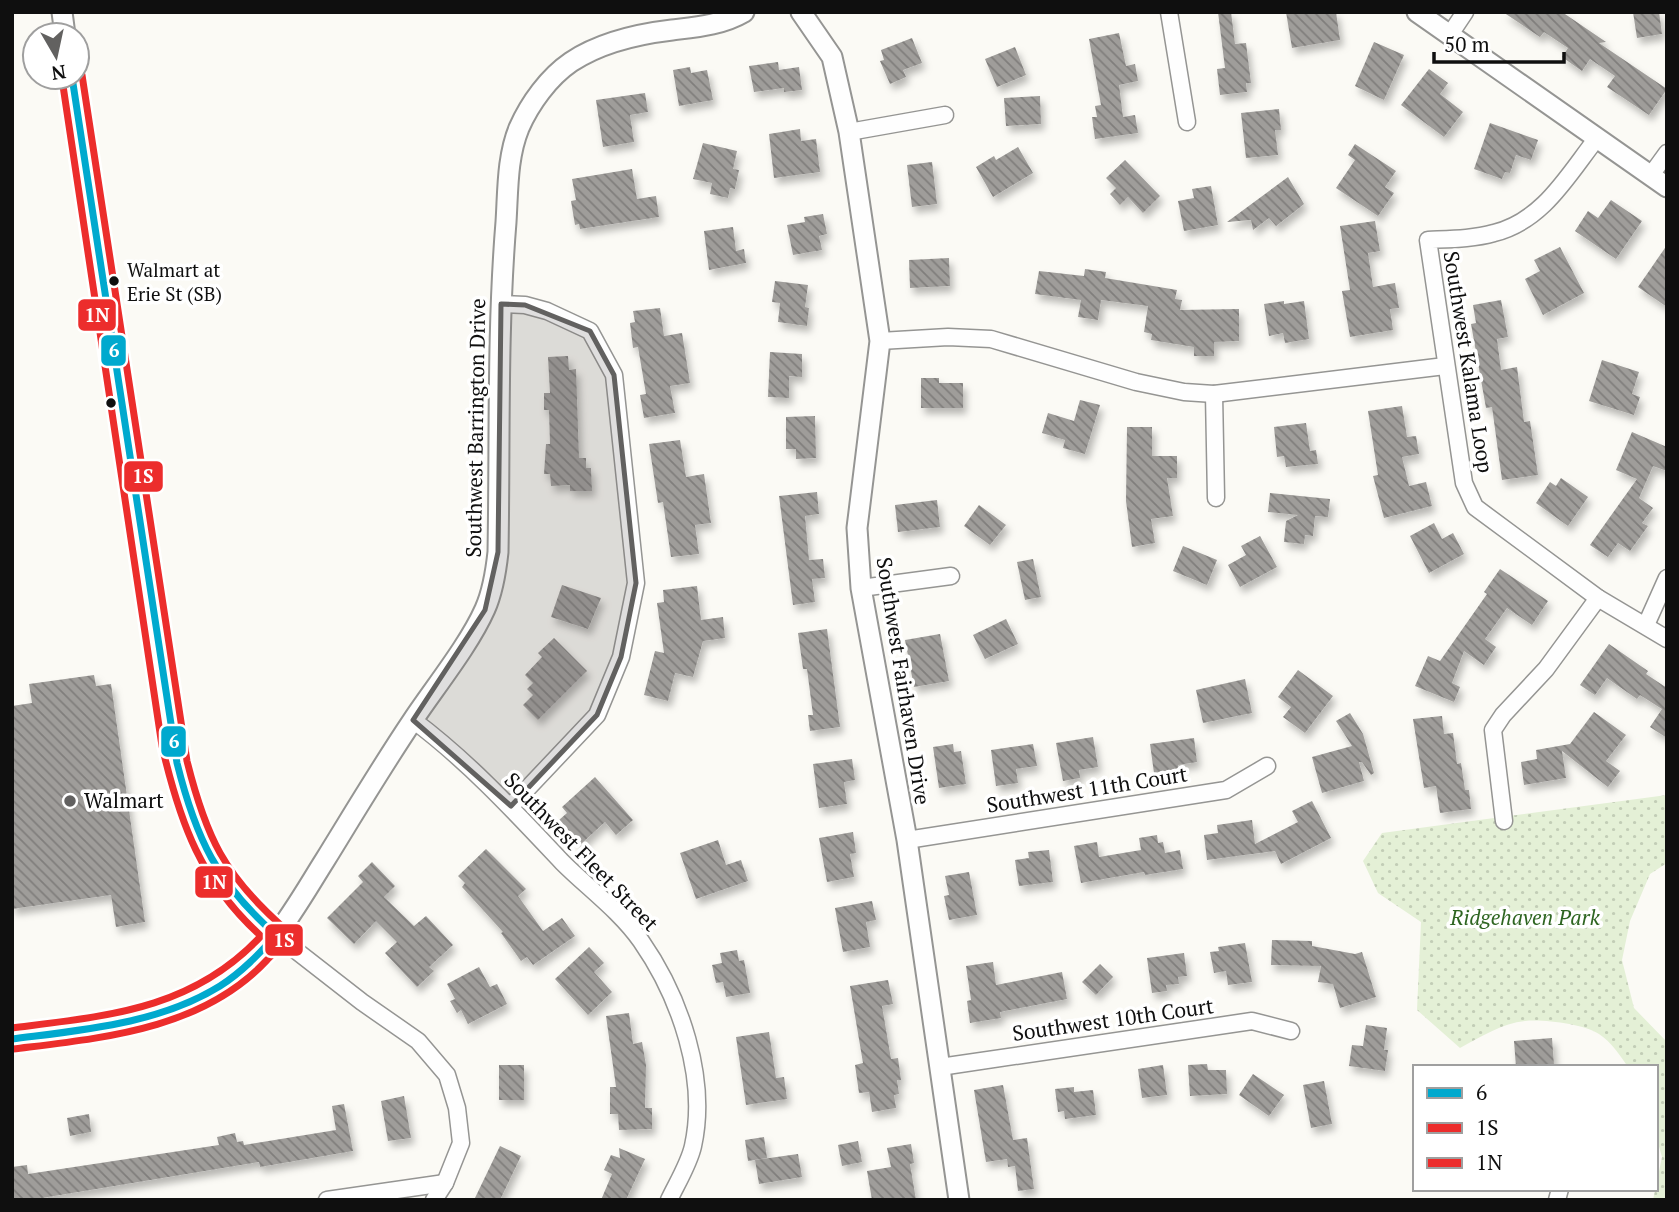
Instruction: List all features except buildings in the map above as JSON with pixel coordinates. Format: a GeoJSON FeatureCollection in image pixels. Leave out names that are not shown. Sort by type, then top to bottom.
{"type":"FeatureCollection","features":[{"type":"Feature","properties":{"kind":"street","name":"Southwest Barrington Drive"},"geometry":{"type":"LineString","coordinates":[[12,1040],[125,1023],[198,1000],[258,958],[276,935],[479,619],[492,590],[498,552],[501,304],[511,155],[519,128],[549,81],[571,62],[598,47],[626,38],[712,24],[744,12]]}},
{"type":"Feature","properties":{"kind":"street","name":"Southwest Fairhaven Drive"},"geometry":{"type":"LineString","coordinates":[[801,12],[832,57],[849,132],[880,341],[857,528],[861,588],[907,840],[960,1200]]}},
{"type":"Feature","properties":{"kind":"street"},"geometry":{"type":"LineString","coordinates":[[1169,12],[1187,122]]}},
{"type":"Feature","properties":{"kind":"street"},"geometry":{"type":"LineString","coordinates":[[1417,12],[1659,181],[1667,153]]}},
{"type":"Feature","properties":{"kind":"street"},"geometry":{"type":"LineString","coordinates":[[1449,36],[1465,12]]}},
{"type":"Feature","properties":{"kind":"street"},"geometry":{"type":"LineString","coordinates":[[74,91],[172,744],[183,791],[202,845],[230,890],[276,935],[362,1002],[418,1041],[447,1075],[457,1108],[461,1143],[445,1183],[434,1200]]}},
{"type":"Feature","properties":{"kind":"street"},"geometry":{"type":"LineString","coordinates":[[849,132],[945,116]]}},
{"type":"Feature","properties":{"kind":"street","name":"Southwest Kalama Loop"},"geometry":{"type":"LineString","coordinates":[[1597,138],[1545,206],[1531,216],[1496,233],[1428,240],[1445,366],[1464,483],[1475,507],[1598,597],[1667,639]]}},
{"type":"Feature","properties":{"kind":"street"},"geometry":{"type":"LineString","coordinates":[[501,304],[525,305],[547,311],[590,331],[614,375],[636,583],[621,657],[597,715],[510,806]]}},
{"type":"Feature","properties":{"kind":"street"},"geometry":{"type":"LineString","coordinates":[[880,341],[948,337],[990,339],[1136,383],[1184,392],[1214,394],[1445,366]]}},
{"type":"Feature","properties":{"kind":"street"},"geometry":{"type":"LineString","coordinates":[[1214,394],[1216,498]]}},
{"type":"Feature","properties":{"kind":"street"},"geometry":{"type":"LineString","coordinates":[[861,588],[951,576]]}},
{"type":"Feature","properties":{"kind":"street"},"geometry":{"type":"LineString","coordinates":[[1646,625],[1667,579]]}},
{"type":"Feature","properties":{"kind":"street"},"geometry":{"type":"LineString","coordinates":[[1504,821],[1493,730],[1503,715],[1546,669],[1598,597]]}},
{"type":"Feature","properties":{"kind":"street","name":"Southwest Fleet Street"},"geometry":{"type":"LineString","coordinates":[[412,720],[435,737],[510,806],[640,940],[660,974],[685,1025],[696,1104],[693,1147],[670,1200]]}},
{"type":"Feature","properties":{"kind":"street","name":"Southwest 11th Court"},"geometry":{"type":"LineString","coordinates":[[907,840],[1226,789],[1267,766]]}},
{"type":"Feature","properties":{"kind":"street","name":"Southwest 10th Court"},"geometry":{"type":"LineString","coordinates":[[940,1067],[1252,1021],[1291,1031]]}},
{"type":"Feature","properties":{"kind":"street"},"geometry":{"type":"LineString","coordinates":[[327,1200],[445,1183]]}},
{"type":"Feature","properties":{"kind":"highlighted area"},"geometry":{"type":"Polygon","coordinates":[[[501,304],[525,305],[590,331],[614,375],[636,583],[621,657],[597,715],[511,806],[413,720],[485,610],[498,552],[501,304]]]}},
{"type":"Feature","properties":{"kind":"green space","name":"Ridgehaven Park"},"geometry":{"type":"Polygon","coordinates":[[[1667,795],[1667,863],[1650,874],[1630,921],[1622,960],[1634,1008],[1667,1042],[1667,1200],[1653,1200],[1655,1191],[1658,1191],[1662,1157],[1658,1143],[1658,1065],[1627,1065],[1599,1034],[1584,1027],[1552,1022],[1525,1021],[1508,1025],[1460,1048],[1417,1010],[1421,922],[1378,893],[1363,861],[1382,833],[1667,795]]]}},
{"type":"Feature","properties":{"kind":"transit line","name":"1N"},"geometry":{"type":"LineString","coordinates":[[12,1028],[114,1013],[177,994],[206,980],[234,961],[261,936],[223,894],[196,850],[185,826],[162,746],[64,91]]}},
{"type":"Feature","properties":{"kind":"transit line","name":"6"},"geometry":{"type":"LineString","coordinates":[[74,91],[177,763],[192,815],[212,858],[238,897],[276,935]]}},
{"type":"Feature","properties":{"kind":"transit line","name":"1S"},"geometry":{"type":"LineString","coordinates":[[13,1049],[115,1034],[182,1016],[212,1002],[241,983],[275,952],[286,936],[284,928],[246,890],[220,853],[202,812],[187,761],[84,91]]}},
{"type":"Feature","properties":{"kind":"transit line","name":"6"},"geometry":{"type":"LineString","coordinates":[[12,1039],[119,1023],[172,1009],[228,981],[276,935]]}},
{"type":"Feature","properties":{"kind":"place","name":"Walmart at Erie St (SB)"},"geometry":{"type":"Point","coordinates":[114,281]}},
{"type":"Feature","properties":{"kind":"place","name":"Walmart"},"geometry":{"type":"Point","coordinates":[70,801]}}]}
